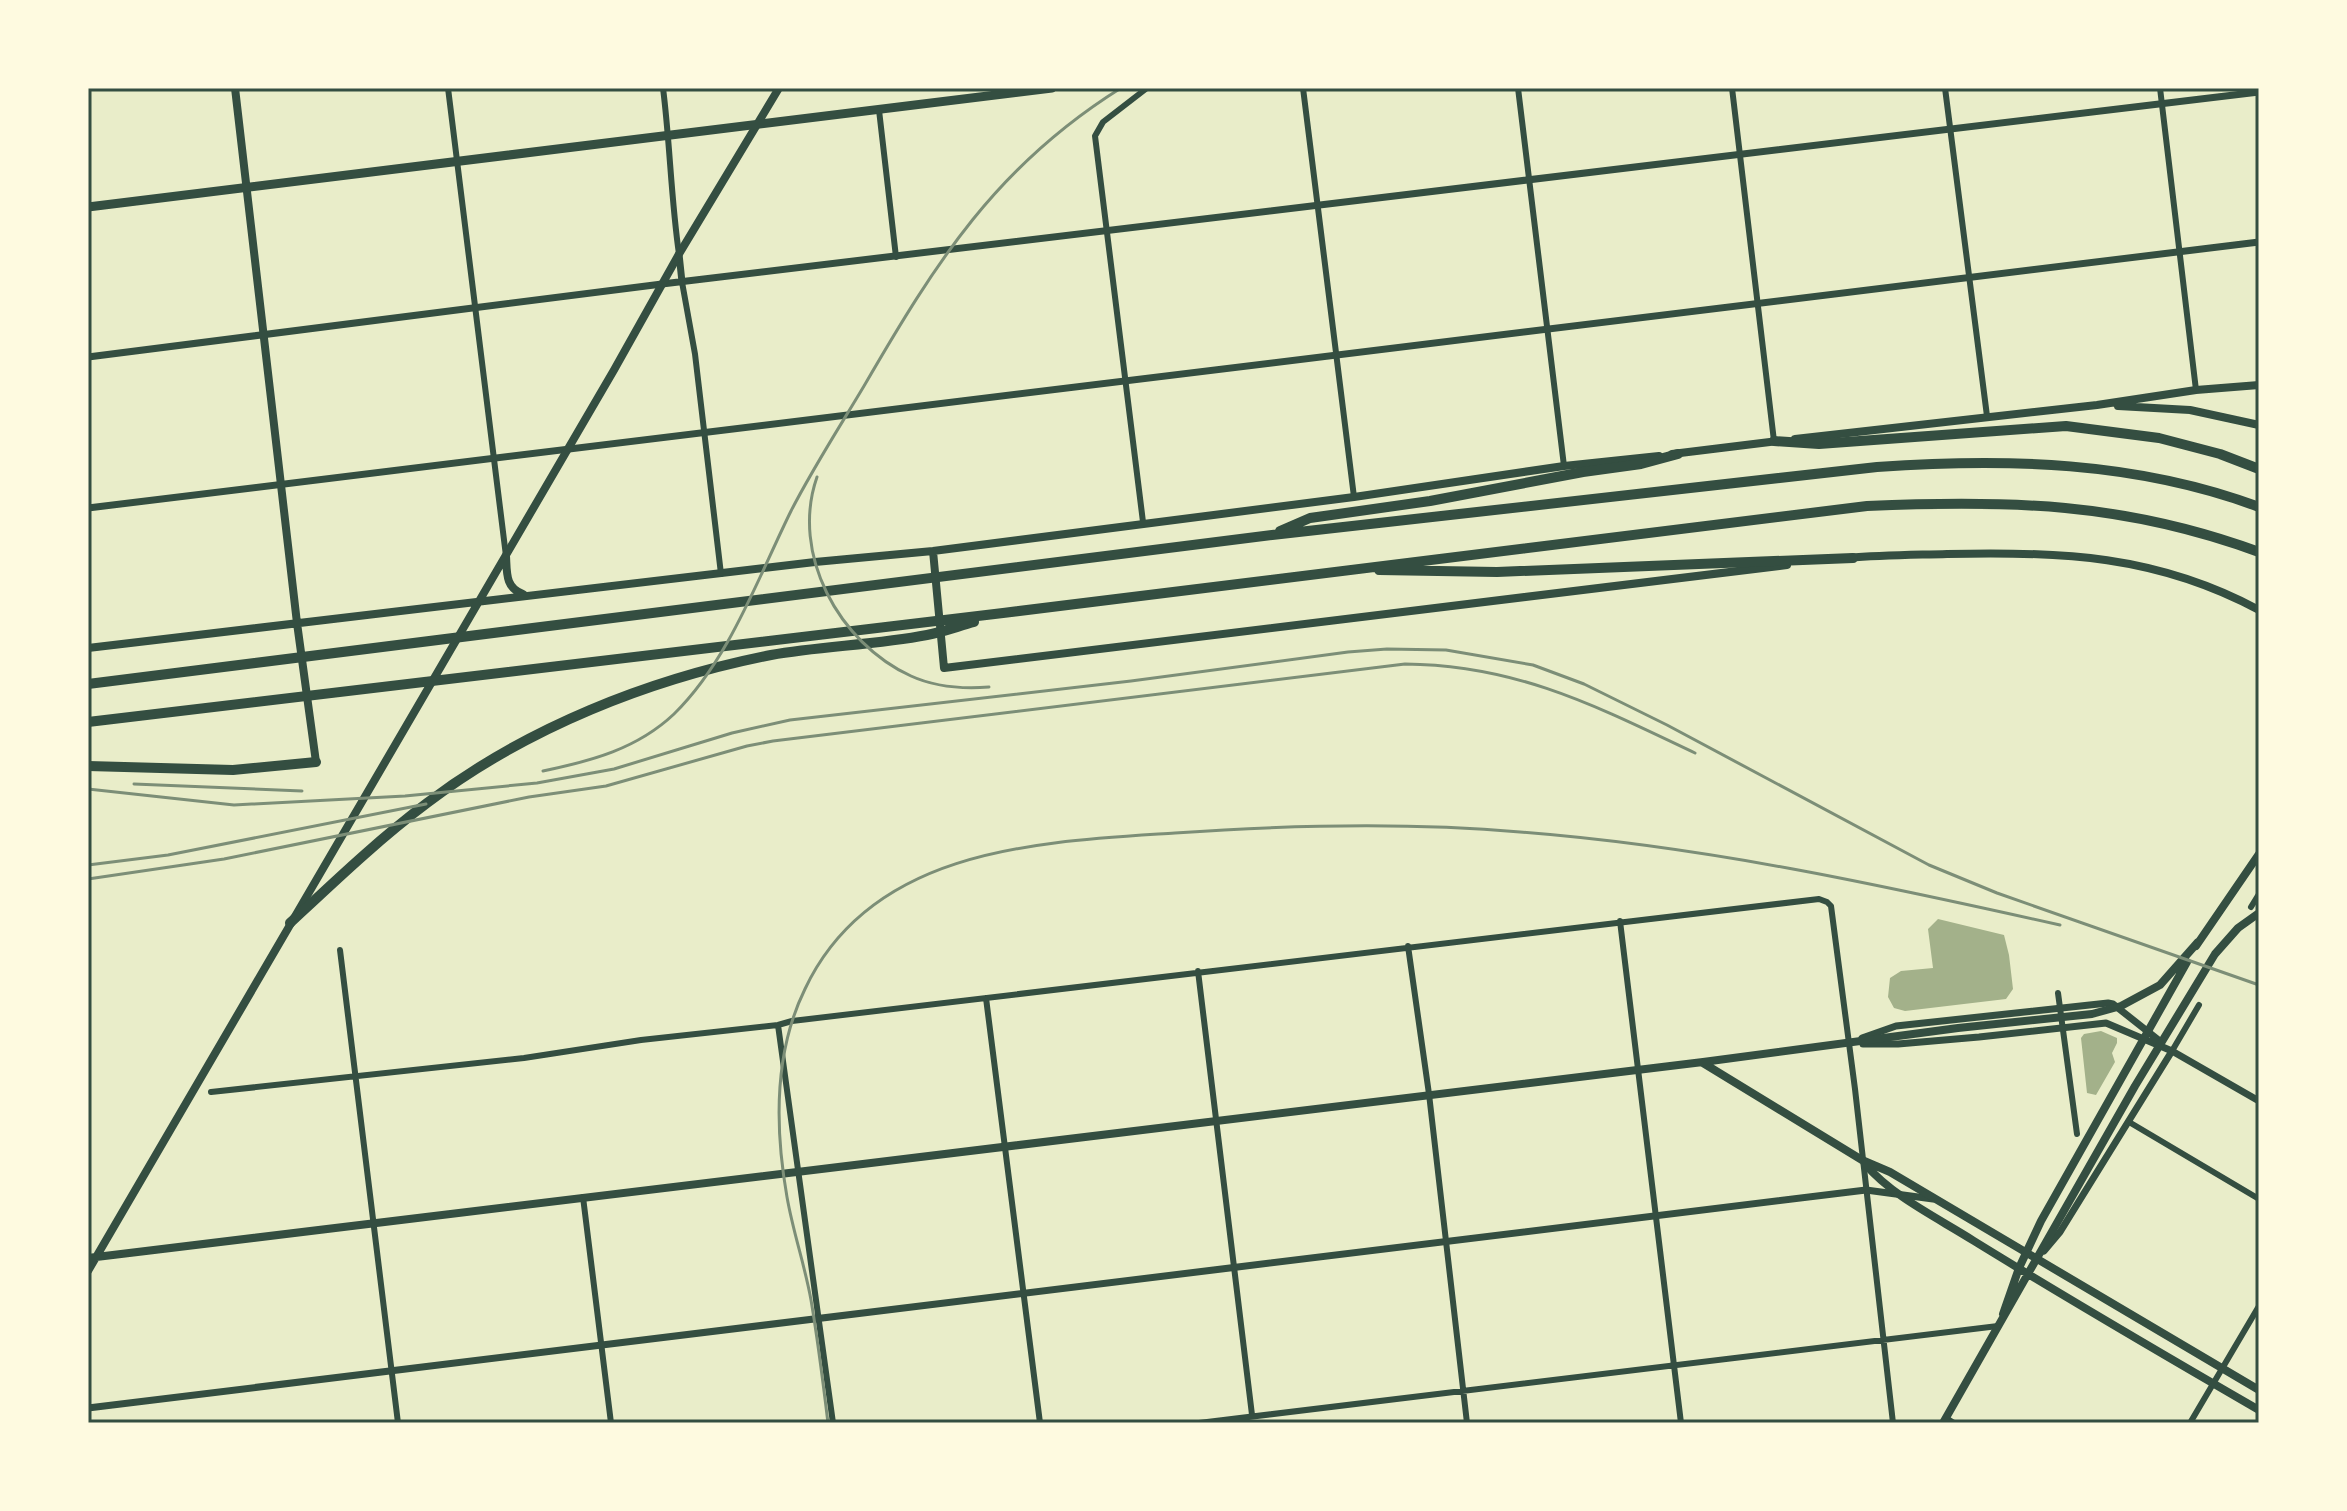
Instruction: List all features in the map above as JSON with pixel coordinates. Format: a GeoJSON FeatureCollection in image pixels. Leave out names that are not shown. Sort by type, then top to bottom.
{"type":"FeatureCollection","features":[{"type":"Feature","properties":{"kind":"highway"},"geometry":{"type":"LineString","coordinates":[[1774,441],[1819,444],[2066,426],[2159,438],[2220,454],[2259,469]]}},
{"type":"Feature","properties":{"kind":"highway"},"geometry":{"type":"LineString","coordinates":[[1272,535],[1310,518],[1430,501],[1641,464],[1678,454]]}},
{"type":"Feature","properties":{"kind":"highway"},"geometry":{"type":"LineString","coordinates":[[88,684],[1272,535],[1877,467],[1969,462],[2069,465],[2190,485],[2259,507]]}},
{"type":"Feature","properties":{"kind":"highway"},"geometry":{"type":"LineString","coordinates":[[88,722],[1867,506],[1943,503],[2045,505],[2129,515],[2185,528],[2259,552]]}},
{"type":"Feature","properties":{"kind":"highway"},"geometry":{"type":"LineString","coordinates":[[1341,570],[1497,572],[1853,558]]}},
{"type":"Feature","properties":{"kind":"highway"},"geometry":{"type":"LineString","coordinates":[[290,923],[427,803],[491,760],[609,703],[647,688],[747,661],[800,651],[929,635],[1003,613]]}},
{"type":"Feature","properties":{"kind":"highway"},"geometry":{"type":"LineString","coordinates":[[88,766],[233,770],[316,762]]}},
{"type":"Feature","properties":{"kind":"main road"},"geometry":{"type":"LineString","coordinates":[[235,88],[316,762]]}},
{"type":"Feature","properties":{"kind":"main road"},"geometry":{"type":"LineString","coordinates":[[88,1271],[92,1258],[228,1032],[679,254],[779,88]]}},
{"type":"Feature","properties":{"kind":"main road"},"geometry":{"type":"LineString","coordinates":[[88,207],[1052,88]]}},
{"type":"Feature","properties":{"kind":"main road"},"geometry":{"type":"LineString","coordinates":[[88,648],[815,562],[933,551],[1354,497],[1564,466],[2259,385]]}},
{"type":"Feature","properties":{"kind":"main road"},"geometry":{"type":"LineString","coordinates":[[2097,405],[2168,408],[2259,425]]}},
{"type":"Feature","properties":{"kind":"main road"},"geometry":{"type":"LineString","coordinates":[[933,551],[944,668],[1853,558],[2018,552],[2097,558],[2163,572],[2259,610]]}},
{"type":"Feature","properties":{"kind":"main road"},"geometry":{"type":"LineString","coordinates":[[506,556],[511,587],[527,596]]}},
{"type":"Feature","properties":{"kind":"main road"},"geometry":{"type":"LineString","coordinates":[[1998,1326],[2026,1252],[2121,1079],[2198,942],[2259,854]]}},
{"type":"Feature","properties":{"kind":"main road"},"geometry":{"type":"LineString","coordinates":[[1948,1421],[1998,1326],[2135,1086],[2215,954],[2255,910]]}},
{"type":"Feature","properties":{"kind":"main road"},"geometry":{"type":"LineString","coordinates":[[92,1258],[2092,1014],[2121,1006],[2160,985],[2198,942]]}},
{"type":"Feature","properties":{"kind":"main road"},"geometry":{"type":"LineString","coordinates":[[1703,1062],[1862,1160],[1890,1172],[2259,1390]]}},
{"type":"Feature","properties":{"kind":"main road"},"geometry":{"type":"LineString","coordinates":[[1862,1160],[1877,1178],[1897,1192],[2259,1410]]}},
{"type":"Feature","properties":{"kind":"street"},"geometry":{"type":"LineString","coordinates":[[448,88],[506,556]]}},
{"type":"Feature","properties":{"kind":"street"},"geometry":{"type":"LineString","coordinates":[[663,88],[669,136],[672,209],[695,354],[721,574]]}},
{"type":"Feature","properties":{"kind":"street"},"geometry":{"type":"LineString","coordinates":[[1143,522],[1095,136],[1097,130],[1147,88]]}},
{"type":"Feature","properties":{"kind":"street"},"geometry":{"type":"LineString","coordinates":[[1303,88],[1354,497]]}},
{"type":"Feature","properties":{"kind":"street"},"geometry":{"type":"LineString","coordinates":[[1518,88],[1564,466]]}},
{"type":"Feature","properties":{"kind":"street"},"geometry":{"type":"LineString","coordinates":[[1732,88],[1774,441]]}},
{"type":"Feature","properties":{"kind":"street"},"geometry":{"type":"LineString","coordinates":[[1945,88],[1987,416]]}},
{"type":"Feature","properties":{"kind":"street"},"geometry":{"type":"LineString","coordinates":[[2160,88],[2196,390]]}},
{"type":"Feature","properties":{"kind":"street"},"geometry":{"type":"LineString","coordinates":[[88,357],[662,284],[2259,92]]}},
{"type":"Feature","properties":{"kind":"street"},"geometry":{"type":"LineString","coordinates":[[879,110],[896,257]]}},
{"type":"Feature","properties":{"kind":"street"},"geometry":{"type":"LineString","coordinates":[[88,508],[2259,242]]}},
{"type":"Feature","properties":{"kind":"street"},"geometry":{"type":"LineString","coordinates":[[2255,910],[2259,894]]}},
{"type":"Feature","properties":{"kind":"street"},"geometry":{"type":"LineString","coordinates":[[211,1092],[524,1058],[641,1040],[1408,946],[1824,900],[1831,906],[1893,1423]]}},
{"type":"Feature","properties":{"kind":"street"},"geometry":{"type":"LineString","coordinates":[[1620,921],[1681,1423]]}},
{"type":"Feature","properties":{"kind":"street"},"geometry":{"type":"LineString","coordinates":[[1408,946],[1429,1094],[1467,1423]]}},
{"type":"Feature","properties":{"kind":"street"},"geometry":{"type":"LineString","coordinates":[[340,950],[398,1423]]}},
{"type":"Feature","properties":{"kind":"street"},"geometry":{"type":"LineString","coordinates":[[1198,971],[1253,1420]]}},
{"type":"Feature","properties":{"kind":"street"},"geometry":{"type":"LineString","coordinates":[[2058,993],[2077,1134]]}},
{"type":"Feature","properties":{"kind":"street"},"geometry":{"type":"LineString","coordinates":[[986,998],[1040,1423]]}},
{"type":"Feature","properties":{"kind":"street"},"geometry":{"type":"LineString","coordinates":[[1849,1043],[1896,1026],[2113,1004],[2172,1051]]}},
{"type":"Feature","properties":{"kind":"street"},"geometry":{"type":"LineString","coordinates":[[2038,1259],[2060,1232],[2199,1005]]}},
{"type":"Feature","properties":{"kind":"street"},"geometry":{"type":"LineString","coordinates":[[1849,1043],[1911,1043],[2106,1023],[2172,1051],[2259,1101]]}},
{"type":"Feature","properties":{"kind":"street"},"geometry":{"type":"LineString","coordinates":[[778,1025],[833,1423]]}},
{"type":"Feature","properties":{"kind":"street"},"geometry":{"type":"LineString","coordinates":[[2129,1122],[2259,1199]]}},
{"type":"Feature","properties":{"kind":"street"},"geometry":{"type":"LineString","coordinates":[[88,1408],[1866,1190],[1935,1199]]}},
{"type":"Feature","properties":{"kind":"street"},"geometry":{"type":"LineString","coordinates":[[583,1197],[611,1423]]}},
{"type":"Feature","properties":{"kind":"street"},"geometry":{"type":"LineString","coordinates":[[2190,1423],[2259,1306]]}},
{"type":"Feature","properties":{"kind":"street"},"geometry":{"type":"LineString","coordinates":[[1199,1423],[1253,1420],[1998,1326]]}},
{"type":"Feature","properties":{"kind":"shaded area"},"geometry":{"type":"Polygon","coordinates":[[[1938,919],[2004,935],[2013,989],[2006,999],[1905,1011],[1894,1008],[1888,997],[1890,978],[1901,971],[1933,968],[1928,929],[1938,919]]]}},
{"type":"Feature","properties":{"kind":"shaded area"},"geometry":{"type":"Polygon","coordinates":[[[2101,1031],[2117,1038],[2117,1043],[2112,1053],[2115,1062],[2096,1095],[2087,1093],[2081,1038],[2084,1034],[2101,1031]]]}},
{"type":"Feature","properties":{"kind":"railway"},"geometry":{"type":"LineString","coordinates":[[543,771],[596,758],[629,745],[660,726],[693,693],[711,669],[740,618],[808,479],[944,258],[1004,184],[1038,150],[1121,88]]}},
{"type":"Feature","properties":{"kind":"railway"},"geometry":{"type":"LineString","coordinates":[[817,477],[810,506],[810,536],[816,565],[842,619],[862,642],[885,661],[911,676],[949,686],[989,687]]}},
{"type":"Feature","properties":{"kind":"railway"},"geometry":{"type":"LineString","coordinates":[[88,789],[234,805],[405,796],[537,783],[614,769],[732,733],[790,720],[1131,681],[1348,652],[1446,650],[1533,665],[1584,684],[1929,865],[1997,893],[2259,985]]}},
{"type":"Feature","properties":{"kind":"railway"},"geometry":{"type":"LineString","coordinates":[[88,879],[224,859],[529,797],[606,786],[773,741],[1405,664],[1446,666],[1520,680],[1589,704],[1695,753]]}},
{"type":"Feature","properties":{"kind":"railway"},"geometry":{"type":"LineString","coordinates":[[134,784],[302,791]]}},
{"type":"Feature","properties":{"kind":"railway"},"geometry":{"type":"LineString","coordinates":[[88,865],[168,855],[426,804]]}},
{"type":"Feature","properties":{"kind":"railway"},"geometry":{"type":"LineString","coordinates":[[828,1423],[811,1300],[790,1210],[780,1145],[780,1091],[787,1039],[805,989],[835,942],[872,906],[916,880],[964,861],[1070,841],[1261,828],[1434,827],[1588,838],[1724,857],[2060,925]]}}]}
